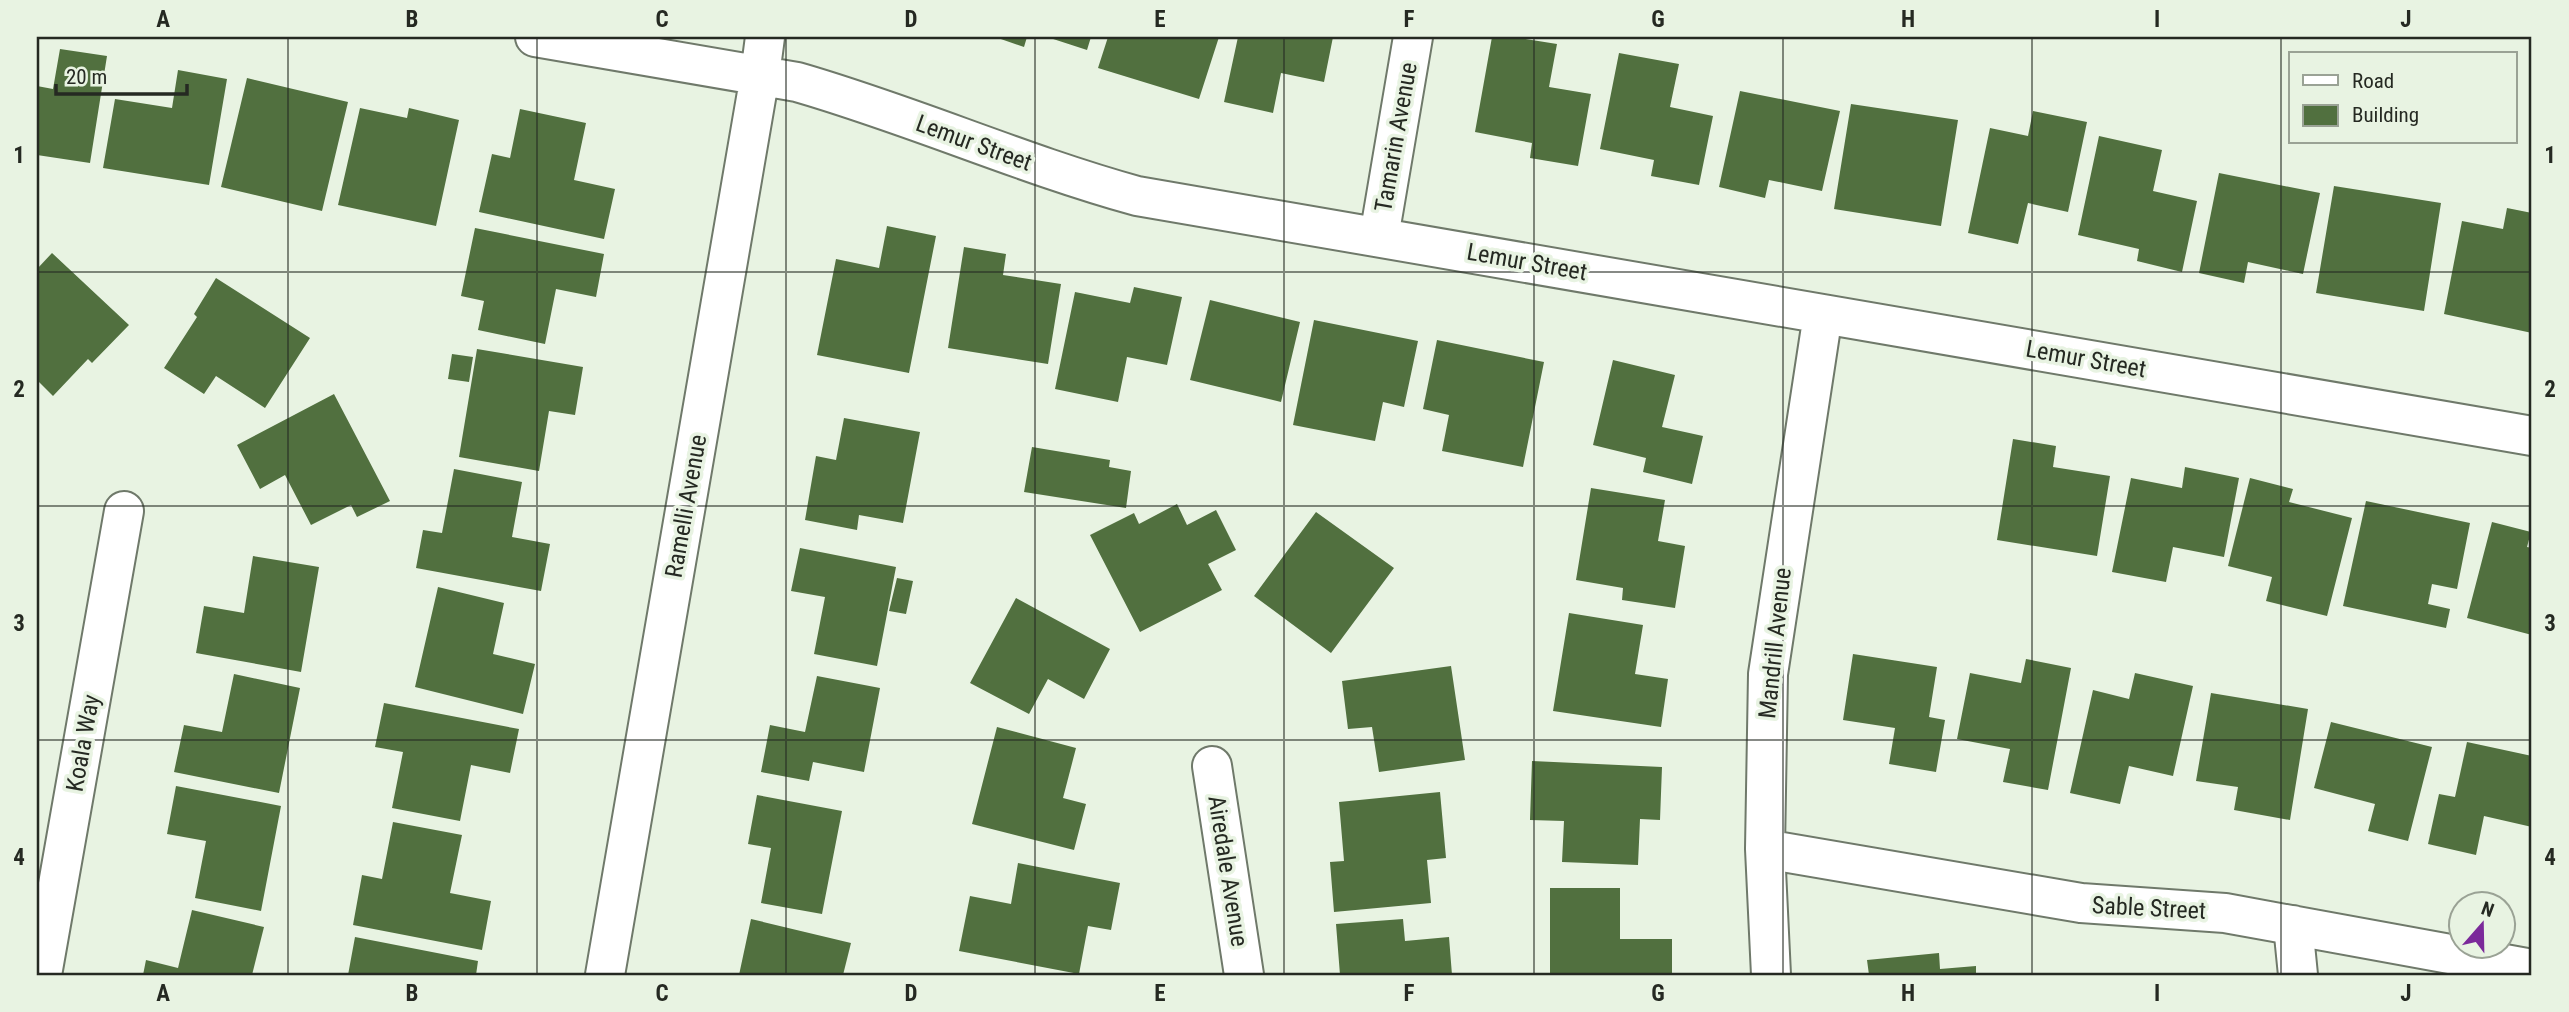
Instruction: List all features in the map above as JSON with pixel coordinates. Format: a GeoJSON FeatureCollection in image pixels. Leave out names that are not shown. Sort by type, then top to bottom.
{"type":"FeatureCollection","features":[{"type":"Feature","properties":{"kind":"street","name":"Lemur Street"},"geometry":{"type":"LineString","coordinates":[[535,37],[760,75],[836,94],[1038,166],[1136,196],[2532,436]]}},
{"type":"Feature","properties":{"kind":"street","name":"Ramelli Avenue"},"geometry":{"type":"LineString","coordinates":[[605,975],[765,37]]}},
{"type":"Feature","properties":{"kind":"street","name":"Tamarin Avenue"},"geometry":{"type":"LineString","coordinates":[[1379,237],[1413,37]]}},
{"type":"Feature","properties":{"kind":"street","name":"Mandrill Avenue"},"geometry":{"type":"LineString","coordinates":[[1771,975],[1765,849],[1768,674],[1823,313]]}},
{"type":"Feature","properties":{"kind":"street","name":"Koala Way"},"geometry":{"type":"LineString","coordinates":[[42,975],[124,511]]}},
{"type":"Feature","properties":{"kind":"street","name":"Airedale Avenue"},"geometry":{"type":"LineString","coordinates":[[1212,766],[1244,975]]}},
{"type":"Feature","properties":{"kind":"street","name":"Sable Street"},"geometry":{"type":"LineString","coordinates":[[1765,849],[2081,904],[2122,908],[2194,909],[2532,968]]}},
{"type":"Feature","properties":{"kind":"street"},"geometry":{"type":"LineString","coordinates":[[2293,925],[2298,975]]}},
{"type":"Feature","properties":{"kind":"building"},"geometry":{"type":"Polygon","coordinates":[[[995,37],[1027,37],[1024,47],[995,37]]]}},
{"type":"Feature","properties":{"kind":"building"},"geometry":{"type":"Polygon","coordinates":[[[1047,37],[1091,37],[1087,50],[1047,37]]]}},
{"type":"Feature","properties":{"kind":"building"},"geometry":{"type":"Polygon","coordinates":[[[1108,37],[1219,37],[1199,99],[1098,68],[1108,37]]]}},
{"type":"Feature","properties":{"kind":"building"},"geometry":{"type":"Polygon","coordinates":[[[1238,37],[1333,37],[1324,82],[1281,73],[1273,113],[1224,102],[1238,37]]]}},
{"type":"Feature","properties":{"kind":"building"},"geometry":{"type":"Polygon","coordinates":[[[1492,37],[1514,37],[1557,44],[1549,87],[1591,94],[1578,166],[1530,158],[1532,143],[1475,132],[1492,37]]]}},
{"type":"Feature","properties":{"kind":"building"},"geometry":{"type":"Polygon","coordinates":[[[60,49],[107,56],[90,163],[37,155],[37,86],[53,89],[60,49]]]}},
{"type":"Feature","properties":{"kind":"building"},"geometry":{"type":"Polygon","coordinates":[[[1619,53],[1679,64],[1670,107],[1713,116],[1699,185],[1651,176],[1654,160],[1600,149],[1619,53]]]}},
{"type":"Feature","properties":{"kind":"building"},"geometry":{"type":"Polygon","coordinates":[[[178,70],[227,79],[209,185],[103,168],[115,99],[172,108],[178,70]]]}},
{"type":"Feature","properties":{"kind":"building"},"geometry":{"type":"Polygon","coordinates":[[[247,78],[348,102],[322,211],[221,187],[247,78]]]}},
{"type":"Feature","properties":{"kind":"building"},"geometry":{"type":"Polygon","coordinates":[[[1740,91],[1840,111],[1822,191],[1769,180],[1765,198],[1719,187],[1740,91]]]}},
{"type":"Feature","properties":{"kind":"building"},"geometry":{"type":"Polygon","coordinates":[[[1851,104],[1958,120],[1941,226],[1834,209],[1851,104]]]}},
{"type":"Feature","properties":{"kind":"building"},"geometry":{"type":"Polygon","coordinates":[[[360,108],[407,118],[409,108],[459,120],[436,226],[338,205],[360,108]]]}},
{"type":"Feature","properties":{"kind":"building"},"geometry":{"type":"Polygon","coordinates":[[[520,109],[586,123],[574,180],[615,189],[604,239],[479,212],[492,154],[510,158],[520,109]]]}},
{"type":"Feature","properties":{"kind":"building"},"geometry":{"type":"Polygon","coordinates":[[[2033,111],[2087,122],[2068,212],[2028,203],[2018,244],[1968,233],[1990,128],[2028,136],[2033,111]]]}},
{"type":"Feature","properties":{"kind":"building"},"geometry":{"type":"Polygon","coordinates":[[[2099,136],[2162,150],[2153,191],[2197,201],[2182,272],[2137,261],[2139,249],[2078,235],[2099,136]]]}},
{"type":"Feature","properties":{"kind":"building"},"geometry":{"type":"Polygon","coordinates":[[[2219,173],[2320,193],[2303,274],[2248,262],[2244,283],[2199,273],[2219,173]]]}},
{"type":"Feature","properties":{"kind":"building"},"geometry":{"type":"Polygon","coordinates":[[[2334,186],[2441,203],[2424,311],[2316,293],[2334,186]]]}},
{"type":"Feature","properties":{"kind":"building"},"geometry":{"type":"Polygon","coordinates":[[[2507,208],[2532,213],[2532,333],[2444,314],[2462,221],[2503,229],[2507,208]]]}},
{"type":"Feature","properties":{"kind":"building"},"geometry":{"type":"Polygon","coordinates":[[[887,226],[936,236],[909,373],[817,355],[836,259],[879,268],[887,226]]]}},
{"type":"Feature","properties":{"kind":"building"},"geometry":{"type":"Polygon","coordinates":[[[475,228],[604,254],[596,297],[556,289],[545,344],[478,330],[484,301],[461,296],[475,228]]]}},
{"type":"Feature","properties":{"kind":"building"},"geometry":{"type":"Polygon","coordinates":[[[964,247],[1006,254],[1003,275],[1061,284],[1048,364],[948,348],[964,247]]]}},
{"type":"Feature","properties":{"kind":"building"},"geometry":{"type":"Polygon","coordinates":[[[52,253],[129,325],[92,363],[88,359],[53,396],[37,380],[37,269],[52,253]]]}},
{"type":"Feature","properties":{"kind":"building"},"geometry":{"type":"Polygon","coordinates":[[[216,278],[310,338],[265,408],[216,376],[204,394],[164,368],[197,317],[194,314],[216,278]]]}},
{"type":"Feature","properties":{"kind":"building"},"geometry":{"type":"Polygon","coordinates":[[[1134,287],[1182,297],[1167,365],[1127,357],[1118,402],[1055,389],[1075,292],[1130,303],[1134,287]]]}},
{"type":"Feature","properties":{"kind":"building"},"geometry":{"type":"Polygon","coordinates":[[[1210,300],[1300,322],[1281,402],[1190,380],[1210,300]]]}},
{"type":"Feature","properties":{"kind":"building"},"geometry":{"type":"Polygon","coordinates":[[[1314,320],[1418,341],[1404,407],[1383,402],[1375,441],[1293,425],[1314,320]]]}},
{"type":"Feature","properties":{"kind":"building"},"geometry":{"type":"Polygon","coordinates":[[[1437,340],[1544,362],[1523,467],[1442,451],[1449,415],[1423,409],[1437,340]]]}},
{"type":"Feature","properties":{"kind":"building"},"geometry":{"type":"Polygon","coordinates":[[[477,349],[583,367],[575,415],[549,411],[539,471],[459,457],[477,349]]]}},
{"type":"Feature","properties":{"kind":"building"},"geometry":{"type":"Polygon","coordinates":[[[452,354],[473,357],[469,382],[448,379],[452,354]]]}},
{"type":"Feature","properties":{"kind":"building"},"geometry":{"type":"Polygon","coordinates":[[[1613,360],[1675,375],[1662,427],[1703,436],[1692,484],[1643,472],[1646,458],[1593,445],[1613,360]]]}},
{"type":"Feature","properties":{"kind":"building"},"geometry":{"type":"Polygon","coordinates":[[[334,394],[390,501],[357,517],[351,505],[311,525],[285,475],[260,489],[237,445],[334,394]]]}},
{"type":"Feature","properties":{"kind":"building"},"geometry":{"type":"Polygon","coordinates":[[[844,418],[920,432],[903,523],[859,515],[857,530],[805,520],[816,456],[836,460],[844,418]]]}},
{"type":"Feature","properties":{"kind":"building"},"geometry":{"type":"Polygon","coordinates":[[[2013,439],[2056,446],[2053,467],[2110,476],[2097,556],[1997,540],[2013,439]]]}},
{"type":"Feature","properties":{"kind":"building"},"geometry":{"type":"Polygon","coordinates":[[[1032,447],[1110,460],[1109,467],[1131,471],[1126,508],[1024,492],[1032,447]]]}},
{"type":"Feature","properties":{"kind":"building"},"geometry":{"type":"Polygon","coordinates":[[[2185,467],[2239,478],[2224,557],[2173,547],[2166,582],[2112,572],[2131,478],[2182,488],[2185,467]]]}},
{"type":"Feature","properties":{"kind":"building"},"geometry":{"type":"Polygon","coordinates":[[[454,469],[522,482],[512,537],[550,544],[541,591],[416,568],[423,530],[442,533],[454,469]]]}},
{"type":"Feature","properties":{"kind":"building"},"geometry":{"type":"Polygon","coordinates":[[[2250,478],[2293,489],[2289,502],[2352,518],[2327,616],[2266,601],[2272,577],[2228,566],[2250,478]]]}},
{"type":"Feature","properties":{"kind":"building"},"geometry":{"type":"Polygon","coordinates":[[[1591,488],[1665,500],[1658,541],[1685,546],[1675,608],[1622,600],[1623,588],[1576,580],[1591,488]]]}},
{"type":"Feature","properties":{"kind":"building"},"geometry":{"type":"Polygon","coordinates":[[[2366,501],[2470,523],[2457,589],[2432,584],[2428,604],[2450,609],[2446,628],[2343,606],[2366,501]]]}},
{"type":"Feature","properties":{"kind":"building"},"geometry":{"type":"Polygon","coordinates":[[[1177,504],[1187,525],[1216,510],[1236,550],[1208,564],[1222,590],[1140,632],[1090,535],[1134,513],[1139,524],[1177,504]]]}},
{"type":"Feature","properties":{"kind":"building"},"geometry":{"type":"Polygon","coordinates":[[[1316,512],[1394,568],[1331,653],[1254,596],[1316,512]]]}},
{"type":"Feature","properties":{"kind":"building"},"geometry":{"type":"Polygon","coordinates":[[[2492,522],[2531,532],[2527,547],[2532,548],[2532,635],[2467,618],[2492,522]]]}},
{"type":"Feature","properties":{"kind":"building"},"geometry":{"type":"Polygon","coordinates":[[[800,548],[896,567],[877,666],[814,654],[825,597],[791,591],[800,548]]]}},
{"type":"Feature","properties":{"kind":"building"},"geometry":{"type":"Polygon","coordinates":[[[253,556],[319,567],[301,672],[196,653],[204,606],[244,613],[253,556]]]}},
{"type":"Feature","properties":{"kind":"building"},"geometry":{"type":"Polygon","coordinates":[[[897,578],[913,581],[906,614],[889,611],[897,578]]]}},
{"type":"Feature","properties":{"kind":"building"},"geometry":{"type":"Polygon","coordinates":[[[438,587],[504,603],[493,654],[535,664],[523,714],[415,687],[438,587]]]}},
{"type":"Feature","properties":{"kind":"building"},"geometry":{"type":"Polygon","coordinates":[[[1016,598],[1110,649],[1084,699],[1048,679],[1029,714],[970,683],[1016,598]]]}},
{"type":"Feature","properties":{"kind":"building"},"geometry":{"type":"Polygon","coordinates":[[[1569,613],[1643,625],[1635,674],[1668,679],[1661,727],[1553,711],[1569,613]]]}},
{"type":"Feature","properties":{"kind":"building"},"geometry":{"type":"Polygon","coordinates":[[[1853,654],[1937,667],[1929,717],[1945,720],[1936,772],[1889,764],[1895,728],[1843,720],[1853,654]]]}},
{"type":"Feature","properties":{"kind":"building"},"geometry":{"type":"Polygon","coordinates":[[[2026,659],[2071,668],[2048,790],[2003,782],[2010,749],[1957,739],[1970,673],[2021,683],[2026,659]]]}},
{"type":"Feature","properties":{"kind":"building"},"geometry":{"type":"Polygon","coordinates":[[[1451,666],[1465,760],[1379,772],[1372,727],[1348,729],[1342,681],[1451,666]]]}},
{"type":"Feature","properties":{"kind":"building"},"geometry":{"type":"Polygon","coordinates":[[[2135,673],[2193,686],[2173,776],[2129,766],[2120,804],[2070,793],[2093,690],[2129,699],[2135,673]]]}},
{"type":"Feature","properties":{"kind":"building"},"geometry":{"type":"Polygon","coordinates":[[[234,674],[300,688],[279,793],[174,772],[184,725],[222,732],[234,674]]]}},
{"type":"Feature","properties":{"kind":"building"},"geometry":{"type":"Polygon","coordinates":[[[817,676],[880,688],[864,772],[813,762],[809,781],[761,772],[770,725],[805,732],[817,676]]]}},
{"type":"Feature","properties":{"kind":"building"},"geometry":{"type":"Polygon","coordinates":[[[2211,693],[2308,709],[2290,820],[2234,810],[2238,787],[2196,781],[2211,693]]]}},
{"type":"Feature","properties":{"kind":"building"},"geometry":{"type":"Polygon","coordinates":[[[384,703],[519,729],[510,773],[471,765],[460,821],[392,808],[403,752],[375,747],[384,703]]]}},
{"type":"Feature","properties":{"kind":"building"},"geometry":{"type":"Polygon","coordinates":[[[2331,722],[2432,747],[2408,841],[2368,831],[2375,804],[2314,788],[2331,722]]]}},
{"type":"Feature","properties":{"kind":"building"},"geometry":{"type":"Polygon","coordinates":[[[997,727],[1076,748],[1063,798],[1086,804],[1074,850],[972,824],[997,727]]]}},
{"type":"Feature","properties":{"kind":"building"},"geometry":{"type":"Polygon","coordinates":[[[2467,742],[2532,756],[2532,827],[2484,816],[2476,855],[2428,844],[2439,794],[2455,797],[2467,742]]]}},
{"type":"Feature","properties":{"kind":"building"},"geometry":{"type":"Polygon","coordinates":[[[1532,761],[1662,767],[1660,820],[1640,819],[1638,865],[1562,862],[1564,821],[1530,820],[1532,761]]]}},
{"type":"Feature","properties":{"kind":"building"},"geometry":{"type":"Polygon","coordinates":[[[176,786],[281,806],[261,911],[195,898],[206,841],[167,834],[176,786]]]}},
{"type":"Feature","properties":{"kind":"building"},"geometry":{"type":"Polygon","coordinates":[[[1440,792],[1446,858],[1427,860],[1431,903],[1334,912],[1330,862],[1344,861],[1339,802],[1440,792]]]}},
{"type":"Feature","properties":{"kind":"building"},"geometry":{"type":"Polygon","coordinates":[[[757,795],[842,811],[822,914],[761,903],[771,848],[748,844],[757,795]]]}},
{"type":"Feature","properties":{"kind":"building"},"geometry":{"type":"Polygon","coordinates":[[[393,822],[462,835],[450,893],[491,901],[482,950],[353,925],[362,875],[382,879],[393,822]]]}},
{"type":"Feature","properties":{"kind":"building"},"geometry":{"type":"Polygon","coordinates":[[[1018,863],[1120,883],[1111,930],[1088,926],[1079,974],[959,951],[970,896],[1011,904],[1018,863]]]}},
{"type":"Feature","properties":{"kind":"building"},"geometry":{"type":"Polygon","coordinates":[[[1550,888],[1620,888],[1620,939],[1672,939],[1672,975],[1550,975],[1550,888]]]}},
{"type":"Feature","properties":{"kind":"building"},"geometry":{"type":"Polygon","coordinates":[[[192,910],[264,927],[252,975],[143,975],[146,960],[178,968],[192,910]]]}},
{"type":"Feature","properties":{"kind":"building"},"geometry":{"type":"Polygon","coordinates":[[[751,919],[851,943],[843,975],[739,975],[751,919]]]}},
{"type":"Feature","properties":{"kind":"building"},"geometry":{"type":"Polygon","coordinates":[[[1403,919],[1405,941],[1449,937],[1452,975],[1340,975],[1336,924],[1403,919]]]}},
{"type":"Feature","properties":{"kind":"building"},"geometry":{"type":"Polygon","coordinates":[[[355,937],[478,961],[476,975],[348,975],[355,937]]]}},
{"type":"Feature","properties":{"kind":"building"},"geometry":{"type":"Polygon","coordinates":[[[1939,953],[1940,969],[1976,966],[1976,975],[1869,975],[1867,960],[1939,953]]]}}]}
